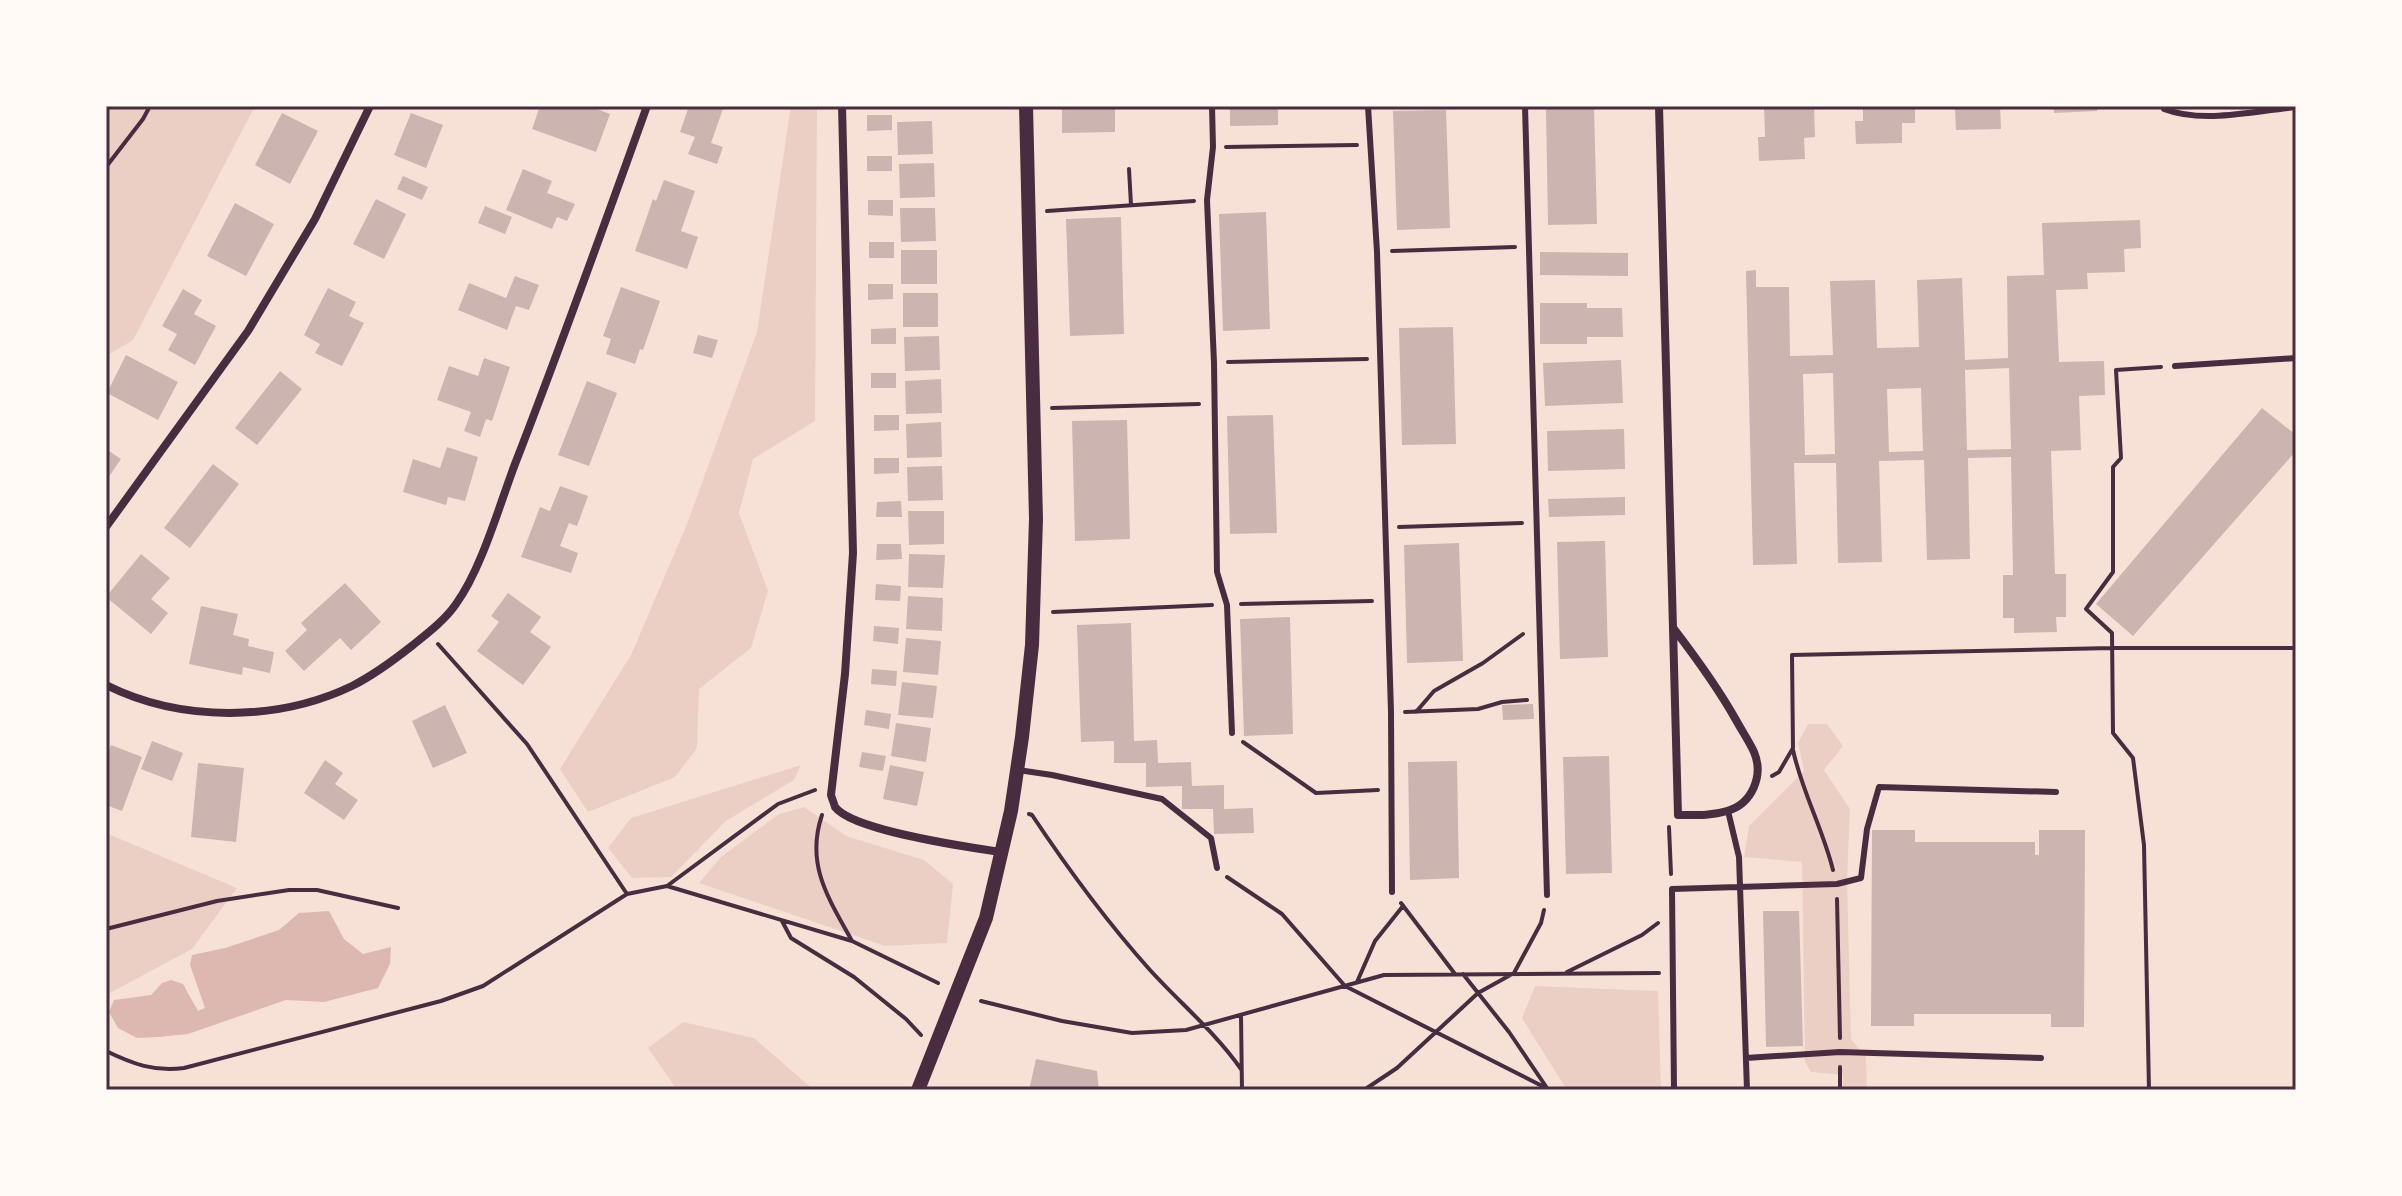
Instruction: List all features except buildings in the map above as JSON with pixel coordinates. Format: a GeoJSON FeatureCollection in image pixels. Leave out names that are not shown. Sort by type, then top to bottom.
{"type":"FeatureCollection","features":[{"type":"Feature","properties":{"kind":"street"},"geometry":{"type":"LineString","coordinates":[[106,527],[248,331],[315,219],[370,106]]}},
{"type":"Feature","properties":{"kind":"street"},"geometry":{"type":"LineString","coordinates":[[106,685],[131,697],[190,711],[235,712],[279,708],[352,686],[387,665],[428,633],[457,603],[478,558],[540,399],[647,106]]}},
{"type":"Feature","properties":{"kind":"street"},"geometry":{"type":"LineString","coordinates":[[842,106],[853,553],[845,674],[831,788],[835,806],[865,823],[945,844],[1000,852]]}},
{"type":"Feature","properties":{"kind":"street"},"geometry":{"type":"LineString","coordinates":[[918,1090],[986,918],[1011,811],[1032,645],[1035,568],[1026,106]]}},
{"type":"Feature","properties":{"kind":"street"},"geometry":{"type":"LineString","coordinates":[[1659,106],[1678,815],[1728,811],[1748,797],[1756,785],[1758,771],[1755,754],[1719,690],[1674,629]]}},
{"type":"Feature","properties":{"kind":"lane"},"geometry":{"type":"LineString","coordinates":[[1212,106],[1213,147],[1207,200],[1214,363],[1217,572],[1227,605],[1232,733]]}},
{"type":"Feature","properties":{"kind":"lane"},"geometry":{"type":"LineString","coordinates":[[1368,106],[1377,252],[1391,712],[1392,892]]}},
{"type":"Feature","properties":{"kind":"lane"},"geometry":{"type":"LineString","coordinates":[[1525,106],[1547,895]]}},
{"type":"Feature","properties":{"kind":"lane"},"geometry":{"type":"LineString","coordinates":[[2164,106],[2164,109],[2176,114],[2210,115],[2296,107]]}},
{"type":"Feature","properties":{"kind":"lane"},"geometry":{"type":"LineString","coordinates":[[2175,366],[2296,358]]}},
{"type":"Feature","properties":{"kind":"lane"},"geometry":{"type":"LineString","coordinates":[[1017,770],[1162,799],[1211,838],[1217,868]]}},
{"type":"Feature","properties":{"kind":"lane"},"geometry":{"type":"LineString","coordinates":[[1674,1090],[1672,889],[1837,884],[1861,878],[1867,829],[1879,787],[2056,792]]}},
{"type":"Feature","properties":{"kind":"lane"},"geometry":{"type":"LineString","coordinates":[[1728,811],[1739,857],[1747,1090]]}},
{"type":"Feature","properties":{"kind":"lane"},"geometry":{"type":"LineString","coordinates":[[1746,1058],[1840,1052],[2041,1058]]}},
{"type":"Feature","properties":{"kind":"path"},"geometry":{"type":"LineString","coordinates":[[106,167],[150,106]]}},
{"type":"Feature","properties":{"kind":"path"},"geometry":{"type":"LineString","coordinates":[[1213,147],[1372,145]]}},
{"type":"Feature","properties":{"kind":"path"},"geometry":{"type":"LineString","coordinates":[[1129,169],[1131,205]]}},
{"type":"Feature","properties":{"kind":"path"},"geometry":{"type":"LineString","coordinates":[[1045,211],[1207,200]]}},
{"type":"Feature","properties":{"kind":"path"},"geometry":{"type":"LineString","coordinates":[[1377,252],[1529,247]]}},
{"type":"Feature","properties":{"kind":"path"},"geometry":{"type":"LineString","coordinates":[[1214,363],[1379,359]]}},
{"type":"Feature","properties":{"kind":"path"},"geometry":{"type":"LineString","coordinates":[[2149,1090],[2144,845],[2133,758],[2113,733],[2112,633],[2086,609],[2113,572],[2113,467],[2121,458],[2116,370],[2175,366]]}},
{"type":"Feature","properties":{"kind":"path"},"geometry":{"type":"LineString","coordinates":[[1050,408],[1214,404]]}},
{"type":"Feature","properties":{"kind":"path"},"geometry":{"type":"LineString","coordinates":[[1384,528],[1537,522]]}},
{"type":"Feature","properties":{"kind":"path"},"geometry":{"type":"LineString","coordinates":[[1416,712],[1434,691],[1483,663],[1539,623]]}},
{"type":"Feature","properties":{"kind":"path"},"geometry":{"type":"LineString","coordinates":[[428,633],[527,744],[627,894]]}},
{"type":"Feature","properties":{"kind":"path"},"geometry":{"type":"LineString","coordinates":[[1840,1090],[1837,884],[1825,837],[1800,781],[1793,748],[1792,655],[2112,648],[2296,648]]}},
{"type":"Feature","properties":{"kind":"path"},"geometry":{"type":"LineString","coordinates":[[1391,712],[1478,709],[1502,702],[1540,699]]}},
{"type":"Feature","properties":{"kind":"path"},"geometry":{"type":"LineString","coordinates":[[1232,733],[1316,793],[1391,790]]}},
{"type":"Feature","properties":{"kind":"path"},"geometry":{"type":"LineString","coordinates":[[1756,785],[1779,772],[1793,748]]}},
{"type":"Feature","properties":{"kind":"path"},"geometry":{"type":"LineString","coordinates":[[106,1051],[136,1065],[165,1071],[441,1001],[483,986],[627,894],[667,886],[778,804],[813,790],[831,788],[815,835],[821,883],[852,941]]}},
{"type":"Feature","properties":{"kind":"path"},"geometry":{"type":"LineString","coordinates":[[1011,811],[1032,815],[1072,875],[1115,929],[1152,972],[1223,1043],[1241,1069]]}},
{"type":"Feature","properties":{"kind":"path"},"geometry":{"type":"LineString","coordinates":[[1672,889],[1668,816],[1678,815]]}},
{"type":"Feature","properties":{"kind":"path"},"geometry":{"type":"LineString","coordinates":[[1217,868],[1282,914],[1345,986],[1548,1089]]}},
{"type":"Feature","properties":{"kind":"path"},"geometry":{"type":"LineString","coordinates":[[667,886],[852,941],[938,983]]}},
{"type":"Feature","properties":{"kind":"path"},"geometry":{"type":"LineString","coordinates":[[106,929],[217,901],[289,890],[317,890],[398,908]]}},
{"type":"Feature","properties":{"kind":"path"},"geometry":{"type":"LineString","coordinates":[[1392,892],[1455,974]]}},
{"type":"Feature","properties":{"kind":"path"},"geometry":{"type":"LineString","coordinates":[[1364,1090],[1397,1068],[1478,993],[1514,973],[1541,923],[1547,895]]}},
{"type":"Feature","properties":{"kind":"path"},"geometry":{"type":"LineString","coordinates":[[1357,982],[1375,941],[1403,906]]}},
{"type":"Feature","properties":{"kind":"path"},"geometry":{"type":"LineString","coordinates":[[1565,973],[1642,935],[1672,912]]}},
{"type":"Feature","properties":{"kind":"path"},"geometry":{"type":"LineString","coordinates":[[781,919],[791,938],[854,977],[906,1019],[934,1049]]}},
{"type":"Feature","properties":{"kind":"path"},"geometry":{"type":"LineString","coordinates":[[981,1001],[1062,1021],[1132,1033],[1186,1030],[1384,975],[1671,973]]}},
{"type":"Feature","properties":{"kind":"path"},"geometry":{"type":"LineString","coordinates":[[1463,974],[1548,1089]]}},
{"type":"Feature","properties":{"kind":"path"},"geometry":{"type":"LineString","coordinates":[[1241,1015],[1242,1090]]}},
{"type":"Feature","properties":{"kind":"shaded area"},"geometry":{"type":"Polygon","coordinates":[[[106,106],[255,106],[133,340],[106,356],[106,106]]]}},
{"type":"Feature","properties":{"kind":"shaded area"},"geometry":{"type":"Polygon","coordinates":[[[791,106],[817,106],[815,421],[753,459],[739,513],[768,591],[751,648],[699,689],[697,748],[675,777],[588,812],[560,769],[631,655],[687,524],[757,332],[791,106]]]}},
{"type":"Feature","properties":{"kind":"shaded area"},"geometry":{"type":"Polygon","coordinates":[[[1808,724],[1827,724],[1843,746],[1824,770],[1850,809],[1847,879],[1851,1039],[1866,1057],[1867,1090],[1843,1090],[1843,1075],[1811,1072],[1805,1062],[1802,862],[1744,857],[1749,826],[1804,771],[1798,743],[1808,724]]]}},
{"type":"Feature","properties":{"kind":"shaded area"},"geometry":{"type":"Polygon","coordinates":[[[801,765],[794,780],[726,821],[671,877],[632,878],[608,848],[631,818],[801,765]]]}},
{"type":"Feature","properties":{"kind":"shaded area"},"geometry":{"type":"Polygon","coordinates":[[[804,807],[846,836],[924,860],[953,884],[947,943],[885,946],[699,883],[721,857],[779,814],[804,807]]]}},
{"type":"Feature","properties":{"kind":"shaded area"},"geometry":{"type":"Polygon","coordinates":[[[106,833],[237,888],[192,949],[108,994],[106,998],[106,833]]]}},
{"type":"Feature","properties":{"kind":"shaded area"},"geometry":{"type":"Polygon","coordinates":[[[329,911],[344,939],[363,954],[391,947],[390,964],[378,988],[324,1002],[286,1000],[188,1034],[159,1037],[137,1038],[118,1028],[109,1012],[114,1000],[151,995],[162,983],[171,980],[183,984],[198,1011],[205,1008],[190,965],[192,955],[279,930],[299,913],[329,911]]]}},
{"type":"Feature","properties":{"kind":"shaded area"},"geometry":{"type":"Polygon","coordinates":[[[1535,986],[1658,991],[1661,1090],[1567,1090],[1522,1018],[1535,986]]]}},
{"type":"Feature","properties":{"kind":"shaded area"},"geometry":{"type":"Polygon","coordinates":[[[683,1022],[754,1038],[814,1090],[677,1090],[648,1048],[683,1022]]]}}]}
